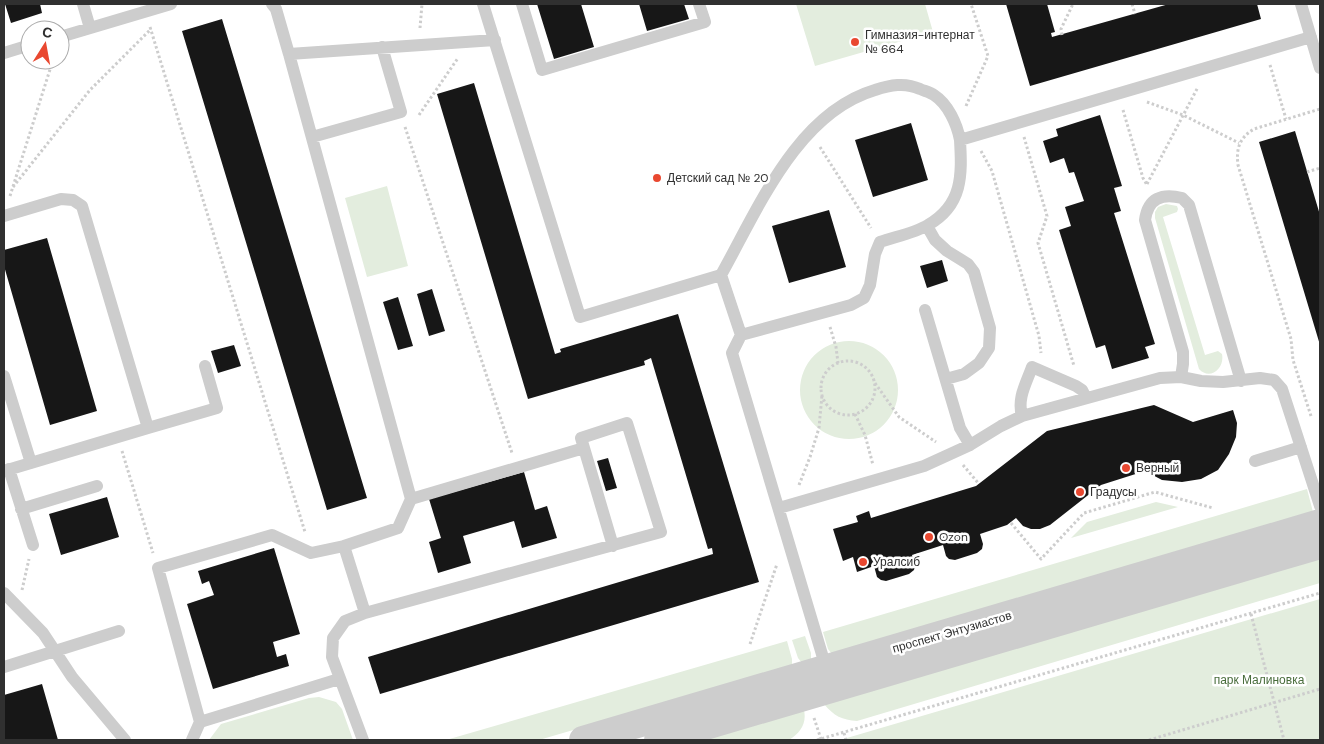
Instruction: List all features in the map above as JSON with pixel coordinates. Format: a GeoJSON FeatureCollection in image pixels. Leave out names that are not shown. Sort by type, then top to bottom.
{"type":"FeatureCollection","features":[{"type":"Feature","properties":{"kind":"street","name":"проспект Энтузиастов"},"geometry":{"type":"LineString","coordinates":[[658,740],[829,679],[1320,523]]}},
{"type":"Feature","properties":{"kind":"street","name":"проспект Энтузиастов"},"geometry":{"type":"LineString","coordinates":[[583,740],[829,679],[1320,545]]}},
{"type":"Feature","properties":{"kind":"lane"},"geometry":{"type":"LineString","coordinates":[[84,4],[90,28]]}},
{"type":"Feature","properties":{"kind":"lane"},"geometry":{"type":"LineString","coordinates":[[70,34],[171,4]]}},
{"type":"Feature","properties":{"kind":"lane"},"geometry":{"type":"LineString","coordinates":[[200,722],[158,568],[272,535],[311,553],[344,546],[398,528],[411,499],[289,54],[276,9],[272,4]]}},
{"type":"Feature","properties":{"kind":"lane"},"geometry":{"type":"LineString","coordinates":[[483,4],[580,317],[721,275],[777,175],[810,132],[834,110],[861,94],[891,85],[912,85],[935,95],[948,110],[962,135],[962,167],[959,188],[946,210],[927,226],[880,242],[874,254],[870,285],[864,298],[851,305],[741,335]]}},
{"type":"Feature","properties":{"kind":"lane"},"geometry":{"type":"LineString","coordinates":[[522,4],[542,70],[705,22],[700,4]]}},
{"type":"Feature","properties":{"kind":"lane"},"geometry":{"type":"LineString","coordinates":[[1301,4],[1320,68]]}},
{"type":"Feature","properties":{"kind":"lane"},"geometry":{"type":"LineString","coordinates":[[962,135],[1020,122],[1311,37]]}},
{"type":"Feature","properties":{"kind":"lane"},"geometry":{"type":"LineString","coordinates":[[289,54],[495,40]]}},
{"type":"Feature","properties":{"kind":"lane"},"geometry":{"type":"LineString","coordinates":[[312,137],[401,112],[382,47]]}},
{"type":"Feature","properties":{"kind":"lane"},"geometry":{"type":"LineString","coordinates":[[4,53],[20,49]]}},
{"type":"Feature","properties":{"kind":"lane"},"geometry":{"type":"LineString","coordinates":[[1181,377],[1184,364],[1183,352],[1145,220],[1147,209],[1153,201],[1163,196],[1182,198],[1189,204],[1241,381]]}},
{"type":"Feature","properties":{"kind":"lane"},"geometry":{"type":"LineString","coordinates":[[4,216],[61,199],[72,200],[82,206],[148,428]]}},
{"type":"Feature","properties":{"kind":"lane"},"geometry":{"type":"LineString","coordinates":[[927,226],[935,240],[947,251],[968,264],[974,272],[990,328],[989,348],[979,363],[964,374],[946,379]]}},
{"type":"Feature","properties":{"kind":"lane"},"geometry":{"type":"LineString","coordinates":[[721,275],[741,335],[732,353],[829,679]]}},
{"type":"Feature","properties":{"kind":"lane"},"geometry":{"type":"LineString","coordinates":[[925,310],[960,428],[970,445]]}},
{"type":"Feature","properties":{"kind":"lane"},"geometry":{"type":"LineString","coordinates":[[32,545],[6,470],[217,408],[205,366]]}},
{"type":"Feature","properties":{"kind":"lane"},"geometry":{"type":"LineString","coordinates":[[1022,416],[1020,398],[1032,367],[1076,386],[1082,390],[1086,398]]}},
{"type":"Feature","properties":{"kind":"lane"},"geometry":{"type":"LineString","coordinates":[[4,376],[31,463]]}},
{"type":"Feature","properties":{"kind":"lane"},"geometry":{"type":"LineString","coordinates":[[779,508],[924,466],[953,454],[1022,416],[1160,378],[1181,377],[1200,381],[1223,382],[1260,378],[1274,380],[1282,389],[1320,506]]}},
{"type":"Feature","properties":{"kind":"lane"},"geometry":{"type":"LineString","coordinates":[[363,740],[332,657],[333,638],[345,621],[365,613],[613,546],[661,532],[627,423],[581,438],[613,546]]}},
{"type":"Feature","properties":{"kind":"lane"},"geometry":{"type":"LineString","coordinates":[[411,499],[584,448]]}},
{"type":"Feature","properties":{"kind":"lane"},"geometry":{"type":"LineString","coordinates":[[1256,461],[1301,448]]}},
{"type":"Feature","properties":{"kind":"lane"},"geometry":{"type":"LineString","coordinates":[[21,509],[98,486]]}},
{"type":"Feature","properties":{"kind":"lane"},"geometry":{"type":"LineString","coordinates":[[344,546],[365,613]]}},
{"type":"Feature","properties":{"kind":"lane"},"geometry":{"type":"LineString","coordinates":[[4,593],[43,633],[72,677],[125,740]]}},
{"type":"Feature","properties":{"kind":"lane"},"geometry":{"type":"LineString","coordinates":[[4,667],[119,631]]}},
{"type":"Feature","properties":{"kind":"lane"},"geometry":{"type":"LineString","coordinates":[[190,740],[200,722],[339,679]]}},
{"type":"Feature","properties":{"kind":"path"},"geometry":{"type":"LineString","coordinates":[[418,45],[422,4]]}},
{"type":"Feature","properties":{"kind":"path"},"geometry":{"type":"LineString","coordinates":[[972,4],[988,56],[962,135],[983,154],[992,171],[1039,336],[1042,371]]}},
{"type":"Feature","properties":{"kind":"path"},"geometry":{"type":"LineString","coordinates":[[1062,35],[1061,29],[1073,4]]}},
{"type":"Feature","properties":{"kind":"path"},"geometry":{"type":"LineString","coordinates":[[1132,4],[1135,14]]}},
{"type":"Feature","properties":{"kind":"path"},"geometry":{"type":"LineString","coordinates":[[146,12],[311,553]]}},
{"type":"Feature","properties":{"kind":"path"},"geometry":{"type":"LineString","coordinates":[[13,187],[90,90],[151,29]]}},
{"type":"Feature","properties":{"kind":"path"},"geometry":{"type":"LineString","coordinates":[[417,117],[469,41]]}},
{"type":"Feature","properties":{"kind":"path"},"geometry":{"type":"LineString","coordinates":[[1265,50],[1286,119]]}},
{"type":"Feature","properties":{"kind":"path"},"geometry":{"type":"LineString","coordinates":[[1147,184],[1199,86],[1204,68]]}},
{"type":"Feature","properties":{"kind":"path"},"geometry":{"type":"LineString","coordinates":[[4,216],[49,70]]}},
{"type":"Feature","properties":{"kind":"path"},"geometry":{"type":"LineString","coordinates":[[1118,92],[1183,115],[1239,144]]}},
{"type":"Feature","properties":{"kind":"path"},"geometry":{"type":"LineString","coordinates":[[1118,92],[1143,178],[1153,201]]}},
{"type":"Feature","properties":{"kind":"path"},"geometry":{"type":"LineString","coordinates":[[1312,420],[1293,360],[1291,339],[1238,165],[1237,156],[1239,144],[1245,135],[1254,129],[1320,109]]}},
{"type":"Feature","properties":{"kind":"path"},"geometry":{"type":"LineString","coordinates":[[401,112],[516,468]]}},
{"type":"Feature","properties":{"kind":"path"},"geometry":{"type":"LineString","coordinates":[[1020,122],[1047,216],[1038,242],[1075,370],[1076,386]]}},
{"type":"Feature","properties":{"kind":"path"},"geometry":{"type":"LineString","coordinates":[[407,132],[412,124]]}},
{"type":"Feature","properties":{"kind":"path"},"geometry":{"type":"LineString","coordinates":[[810,132],[880,242]]}},
{"type":"Feature","properties":{"kind":"path"},"geometry":{"type":"LineString","coordinates":[[1307,172],[1320,168]]}},
{"type":"Feature","properties":{"kind":"path"},"geometry":{"type":"LineString","coordinates":[[826,312],[836,347],[838,363]]}},
{"type":"Feature","properties":{"kind":"path"},"geometry":{"type":"LineString","coordinates":[[792,504],[817,435],[823,379],[826,373],[838,363],[856,362],[871,374],[874,382],[875,390],[869,405],[863,411],[856,414],[847,415],[831,409],[822,394]]}},
{"type":"Feature","properties":{"kind":"path"},"geometry":{"type":"LineString","coordinates":[[874,382],[899,417],[953,454],[979,484]]}},
{"type":"Feature","properties":{"kind":"path"},"geometry":{"type":"LineString","coordinates":[[856,414],[865,435],[877,480]]}},
{"type":"Feature","properties":{"kind":"path"},"geometry":{"type":"LineString","coordinates":[[118,437],[158,568]]}},
{"type":"Feature","properties":{"kind":"path"},"geometry":{"type":"LineString","coordinates":[[1011,523],[1041,559],[1084,513],[1155,492],[1213,508]]}},
{"type":"Feature","properties":{"kind":"path"},"geometry":{"type":"LineString","coordinates":[[750,644],[787,535]]}},
{"type":"Feature","properties":{"kind":"path"},"geometry":{"type":"LineString","coordinates":[[18,607],[32,545]]}},
{"type":"Feature","properties":{"kind":"path"},"geometry":{"type":"LineString","coordinates":[[813,715],[818,740],[1320,593]]}},
{"type":"Feature","properties":{"kind":"path"},"geometry":{"type":"LineString","coordinates":[[1251,614],[1284,740]]}},
{"type":"Feature","properties":{"kind":"path"},"geometry":{"type":"LineString","coordinates":[[1149,740],[1320,689]]}},
{"type":"Feature","properties":{"kind":"path"},"geometry":{"type":"LineString","coordinates":[[844,733],[846,740]]}},
{"type":"Feature","properties":{"kind":"green space"},"geometry":{"type":"Polygon","coordinates":[[[796,4],[925,4],[933,32],[815,66],[796,4]]]}},
{"type":"Feature","properties":{"kind":"green space"},"geometry":{"type":"Polygon","coordinates":[[[387,186],[408,266],[367,277],[345,198],[387,186]]]}},
{"type":"Feature","properties":{"kind":"green space"},"geometry":{"type":"Polygon","coordinates":[[[1166,204],[1177,206],[1178,209],[1177,212],[1163,217],[1205,355],[1218,351],[1222,354],[1219,368],[1212,373],[1208,374],[1199,369],[1155,218],[1155,212],[1158,207],[1166,204]]]}},
{"type":"Feature","properties":{"kind":"green space"},"geometry":{"type":"Polygon","coordinates":[[[849,341],[859,342],[876,349],[890,363],[897,380],[897,400],[890,417],[876,431],[859,438],[849,439],[839,438],[822,431],[808,417],[801,400],[800,390],[801,380],[808,363],[822,349],[839,342],[849,341]]]}},
{"type":"Feature","properties":{"kind":"green space"},"geometry":{"type":"Polygon","coordinates":[[[1307,489],[1313,512],[832,654],[828,649],[823,632],[1307,489]]]}},
{"type":"Feature","properties":{"kind":"green space"},"geometry":{"type":"Polygon","coordinates":[[[1156,502],[1178,507],[1071,538],[1087,522],[1156,502]]]}},
{"type":"Feature","properties":{"kind":"green space"},"geometry":{"type":"Polygon","coordinates":[[[1320,557],[1320,583],[857,721],[839,717],[824,704],[1320,557]]]}},
{"type":"Feature","properties":{"kind":"green space","name":"парк Малиновка"},"geometry":{"type":"Polygon","coordinates":[[[1320,599],[1320,740],[840,740],[1320,599]]]}},
{"type":"Feature","properties":{"kind":"green space"},"geometry":{"type":"Polygon","coordinates":[[[805,636],[811,653],[811,661],[802,663],[798,658],[792,640],[805,636]]]}},
{"type":"Feature","properties":{"kind":"green space"},"geometry":{"type":"Polygon","coordinates":[[[787,641],[792,666],[539,740],[446,740],[787,641]]]}},
{"type":"Feature","properties":{"kind":"green space"},"geometry":{"type":"Polygon","coordinates":[[[319,697],[336,702],[342,709],[353,740],[209,740],[221,724],[309,698],[319,697]]]}},
{"type":"Feature","properties":{"kind":"green space"},"geometry":{"type":"Polygon","coordinates":[[[804,710],[805,715],[802,728],[789,740],[701,740],[804,710]]]}},
{"type":"Feature","properties":{"kind":"building"},"geometry":{"type":"Polygon","coordinates":[[[5,4],[40,4],[42,13],[11,23],[5,4]]]}},
{"type":"Feature","properties":{"kind":"building"},"geometry":{"type":"Polygon","coordinates":[[[537,4],[581,4],[594,47],[554,59],[537,4]]]}},
{"type":"Feature","properties":{"kind":"building"},"geometry":{"type":"Polygon","coordinates":[[[639,4],[684,4],[689,19],[647,31],[639,4]]]}},
{"type":"Feature","properties":{"kind":"building"},"geometry":{"type":"Polygon","coordinates":[[[1006,4],[1047,4],[1055,32],[1051,33],[1052,37],[1169,4],[1257,4],[1261,19],[1030,86],[1006,4]]]}},
{"type":"Feature","properties":{"kind":"building"},"geometry":{"type":"Polygon","coordinates":[[[222,19],[367,498],[327,510],[182,31],[222,19]]]}},
{"type":"Feature","properties":{"kind":"building"},"geometry":{"type":"Polygon","coordinates":[[[474,83],[555,354],[561,352],[560,349],[678,314],[759,582],[380,694],[368,657],[713,554],[712,548],[708,549],[651,358],[644,361],[645,365],[528,399],[437,94],[474,83]]]}},
{"type":"Feature","properties":{"kind":"building"},"geometry":{"type":"Polygon","coordinates":[[[1100,115],[1122,186],[1114,188],[1121,211],[1114,213],[1155,344],[1145,347],[1149,358],[1112,369],[1105,345],[1096,348],[1059,230],[1071,226],[1065,207],[1084,201],[1074,172],[1069,173],[1064,158],[1050,163],[1043,141],[1058,136],[1056,129],[1100,115]]]}},
{"type":"Feature","properties":{"kind":"building"},"geometry":{"type":"Polygon","coordinates":[[[911,123],[928,180],[873,197],[855,140],[911,123]]]}},
{"type":"Feature","properties":{"kind":"building"},"geometry":{"type":"Polygon","coordinates":[[[1295,131],[1320,215],[1320,345],[1259,142],[1295,131]]]}},
{"type":"Feature","properties":{"kind":"building"},"geometry":{"type":"Polygon","coordinates":[[[829,210],[846,267],[789,283],[772,226],[829,210]]]}},
{"type":"Feature","properties":{"kind":"building"},"geometry":{"type":"Polygon","coordinates":[[[47,238],[97,411],[50,425],[4,266],[4,250],[47,238]]]}},
{"type":"Feature","properties":{"kind":"building"},"geometry":{"type":"Polygon","coordinates":[[[942,260],[948,281],[927,288],[920,266],[942,260]]]}},
{"type":"Feature","properties":{"kind":"building"},"geometry":{"type":"Polygon","coordinates":[[[432,289],[445,331],[429,336],[417,294],[432,289]]]}},
{"type":"Feature","properties":{"kind":"building"},"geometry":{"type":"Polygon","coordinates":[[[398,297],[413,346],[398,350],[383,302],[398,297]]]}},
{"type":"Feature","properties":{"kind":"building"},"geometry":{"type":"Polygon","coordinates":[[[234,345],[241,366],[218,373],[211,351],[234,345]]]}},
{"type":"Feature","properties":{"kind":"building"},"geometry":{"type":"Polygon","coordinates":[[[1154,405],[1193,422],[1233,410],[1237,423],[1236,437],[1229,454],[1218,470],[1201,479],[1182,482],[1162,480],[1145,471],[1101,485],[1050,525],[1040,529],[1031,529],[1023,526],[1016,518],[1007,525],[980,534],[983,544],[982,549],[977,553],[955,560],[949,559],[946,556],[943,545],[912,555],[915,565],[914,570],[909,574],[886,581],[877,577],[874,566],[857,572],[853,557],[843,561],[833,529],[858,522],[856,516],[869,511],[871,518],[976,486],[1047,431],[1154,405]]]}},
{"type":"Feature","properties":{"kind":"building"},"geometry":{"type":"Polygon","coordinates":[[[608,458],[617,488],[606,491],[597,461],[608,458]]]}},
{"type":"Feature","properties":{"kind":"building"},"geometry":{"type":"Polygon","coordinates":[[[524,472],[535,510],[547,506],[557,538],[522,548],[514,521],[463,536],[471,563],[438,573],[429,542],[441,538],[429,499],[524,472]]]}},
{"type":"Feature","properties":{"kind":"building"},"geometry":{"type":"Polygon","coordinates":[[[107,497],[119,537],[61,555],[49,514],[107,497]]]}},
{"type":"Feature","properties":{"kind":"building"},"geometry":{"type":"Polygon","coordinates":[[[274,548],[300,634],[273,642],[277,657],[286,654],[289,666],[213,689],[187,604],[214,595],[209,581],[202,584],[198,571],[274,548]]]}},
{"type":"Feature","properties":{"kind":"building"},"geometry":{"type":"Polygon","coordinates":[[[42,684],[58,740],[4,740],[4,695],[42,684]]]}},
{"type":"Feature","properties":{"kind":"place","name":"Гимназия-интернат № 664"},"geometry":{"type":"Point","coordinates":[855,42]}},
{"type":"Feature","properties":{"kind":"place","name":"Детский сад № 20"},"geometry":{"type":"Point","coordinates":[657,178]}},
{"type":"Feature","properties":{"kind":"place","name":"Верный"},"geometry":{"type":"Point","coordinates":[1126,468]}},
{"type":"Feature","properties":{"kind":"place","name":"Градусы"},"geometry":{"type":"Point","coordinates":[1080,492]}},
{"type":"Feature","properties":{"kind":"place","name":"Ozon"},"geometry":{"type":"Point","coordinates":[929,537]}},
{"type":"Feature","properties":{"kind":"place","name":"Уралсиб"},"geometry":{"type":"Point","coordinates":[863,562]}}]}
